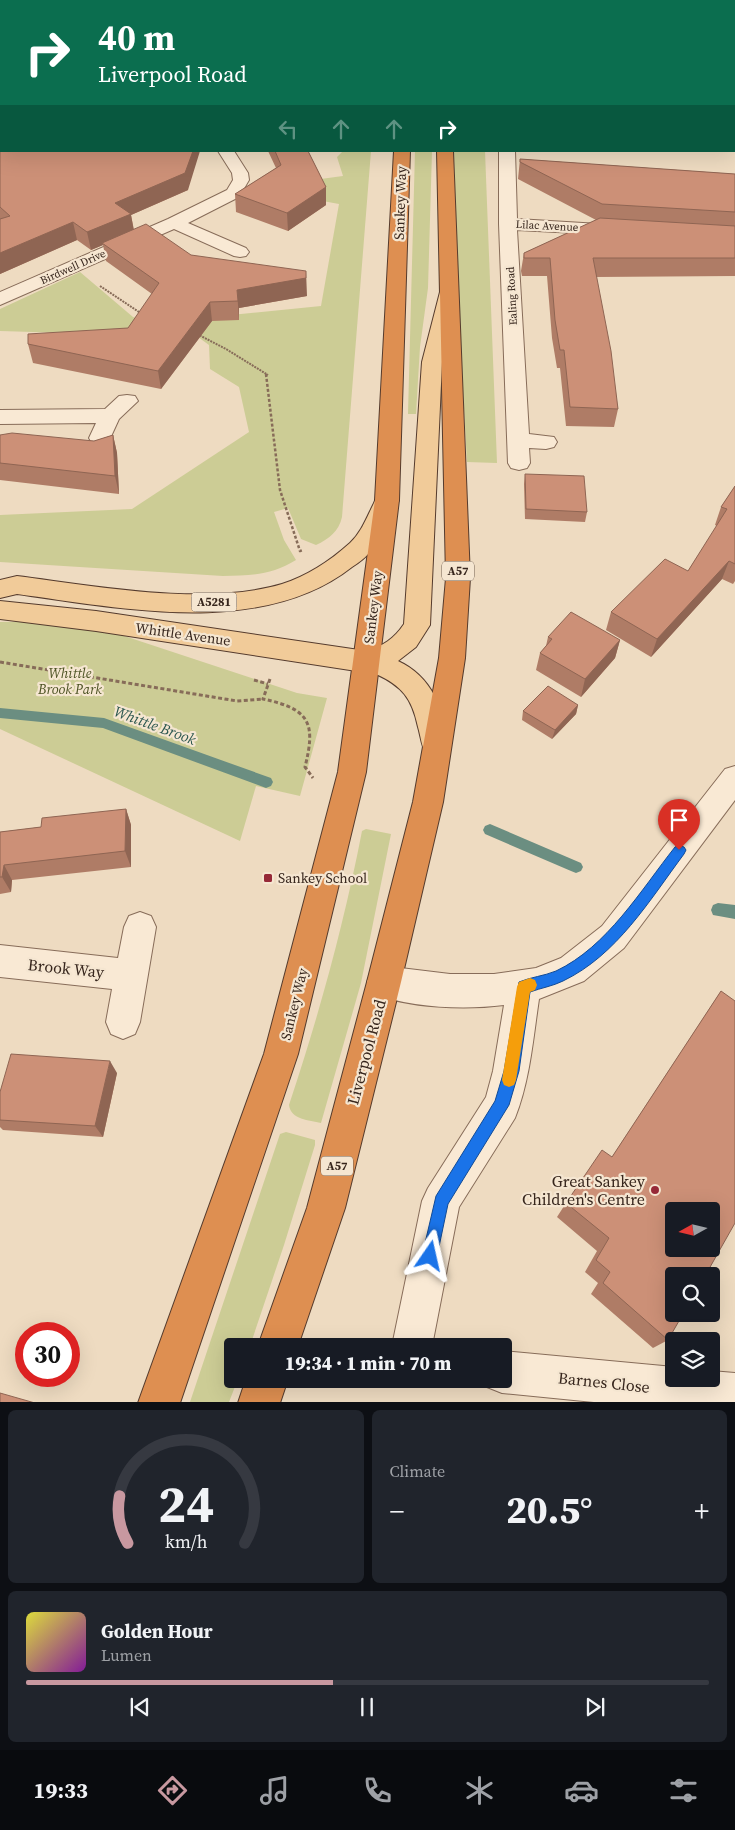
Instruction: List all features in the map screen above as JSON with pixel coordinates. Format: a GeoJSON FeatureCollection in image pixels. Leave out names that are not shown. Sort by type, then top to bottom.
{"type":"FeatureCollection","features":[{"type":"Feature","properties":{"kind":"highway","name":"Sankey Way"},"geometry":{"type":"LineString","coordinates":[[158,1402],[281,1054],[352,772],[387,500],[402,152]]}},
{"type":"Feature","properties":{"kind":"highway","name":"A57"},"geometry":{"type":"LineString","coordinates":[[384,982],[428,802],[452,658],[458,578],[445,152]]}},
{"type":"Feature","properties":{"kind":"highway","name":"Liverpool Road"},"geometry":{"type":"LineString","coordinates":[[281,1338],[326,1208],[384,982]]}},
{"type":"Feature","properties":{"kind":"highway"},"geometry":{"type":"LineString","coordinates":[[259,1402],[264,1388]]}},
{"type":"Feature","properties":{"kind":"main road"},"geometry":{"type":"LineString","coordinates":[[366,661],[393,654],[408,641],[416,624],[432,362],[449,292]]}},
{"type":"Feature","properties":{"kind":"main road","name":"A5281"},"geometry":{"type":"LineString","coordinates":[[0,589],[17,585],[173,603],[260,599],[296,588],[342,564],[360,548],[375,528],[387,500]]}},
{"type":"Feature","properties":{"kind":"main road","name":"Whittle Avenue"},"geometry":{"type":"LineString","coordinates":[[0,610],[96,621],[366,661],[387,666],[405,676],[420,692],[430,714],[436,746]]}},
{"type":"Feature","properties":{"kind":"street","name":"Birdwell Drive"},"geometry":{"type":"LineString","coordinates":[[0,299],[174,223],[233,193],[239,186],[241,180],[240,173],[227,152]]}},
{"type":"Feature","properties":{"kind":"street","name":"Ealing Road"},"geometry":{"type":"LineString","coordinates":[[507,152],[508,224],[519,463]]}},
{"type":"Feature","properties":{"kind":"street"},"geometry":{"type":"LineString","coordinates":[[174,223],[248,248],[223,262]]}},
{"type":"Feature","properties":{"kind":"street","name":"Lilac Avenue"},"geometry":{"type":"LineString","coordinates":[[508,224],[636,232]]}},
{"type":"Feature","properties":{"kind":"street"},"geometry":{"type":"LineString","coordinates":[[100,438],[110,416],[127,401]]}},
{"type":"Feature","properties":{"kind":"street"},"geometry":{"type":"LineString","coordinates":[[0,417],[110,416]]}},
{"type":"Feature","properties":{"kind":"street"},"geometry":{"type":"LineString","coordinates":[[519,440],[546,442]]}},
{"type":"Feature","properties":{"kind":"street","name":"Liverpool Road"},"geometry":{"type":"LineString","coordinates":[[384,982],[426,990],[463,991],[524,987],[558,977],[589,959],[613,937],[735,778]]}},
{"type":"Feature","properties":{"kind":"street"},"geometry":{"type":"LineString","coordinates":[[123,1022],[140,927]]}},
{"type":"Feature","properties":{"kind":"street","name":"Brook Way"},"geometry":{"type":"LineString","coordinates":[[0,961],[131,975]]}},
{"type":"Feature","properties":{"kind":"street"},"geometry":{"type":"LineString","coordinates":[[414,1338],[441,1201],[502,1105],[512,1071],[524,987]]}},
{"type":"Feature","properties":{"kind":"street","name":"Barnes Close"},"geometry":{"type":"LineString","coordinates":[[512,1373],[735,1394]]}},
{"type":"Feature","properties":{"kind":"path"},"geometry":{"type":"LineString","coordinates":[[99,285],[137,312],[146,315]]}},
{"type":"Feature","properties":{"kind":"path"},"geometry":{"type":"LineString","coordinates":[[192,331],[226,349],[268,376],[280,490],[300,551],[308,550]]}},
{"type":"Feature","properties":{"kind":"path"},"geometry":{"type":"LineString","coordinates":[[0,662],[236,701],[263,699],[280,702],[295,709],[306,721],[312,737],[304,767]]}},
{"type":"Feature","properties":{"kind":"path"},"geometry":{"type":"LineString","coordinates":[[263,699],[268,684]]}},
{"type":"Feature","properties":{"kind":"green space"},"geometry":{"type":"Polygon","coordinates":[[[342,152],[371,152],[342,517],[336,530],[316,545],[301,539],[288,508],[274,512],[284,540],[296,560],[278,569],[252,575],[223,576],[0,562],[0,515],[132,509],[249,432],[239,387],[210,369],[209,345],[198,337],[0,331],[0,309],[80,272],[133,317],[150,323],[321,306],[339,204],[290,195],[283,184],[343,176],[337,157],[342,152]]]}},
{"type":"Feature","properties":{"kind":"green space"},"geometry":{"type":"Polygon","coordinates":[[[415,152],[432,152],[428,288],[420,347],[416,414],[408,414],[415,152]]]}},
{"type":"Feature","properties":{"kind":"green space"},"geometry":{"type":"Polygon","coordinates":[[[454,152],[485,152],[497,463],[467,462],[457,283],[454,152]]]}},
{"type":"Feature","properties":{"kind":"green space","name":"Whittle Brook Park"},"geometry":{"type":"Polygon","coordinates":[[[79,621],[297,693],[327,698],[300,796],[256,786],[240,841],[0,729],[0,622],[79,621]]]}},
{"type":"Feature","properties":{"kind":"green space"},"geometry":{"type":"Polygon","coordinates":[[[366,829],[391,834],[361,983],[321,1123],[306,1120],[293,1114],[289,1105],[330,969],[362,831],[366,829]]]}},
{"type":"Feature","properties":{"kind":"green space"},"geometry":{"type":"Polygon","coordinates":[[[286,1132],[315,1140],[284,1245],[253,1338],[224,1338],[224,1388],[234,1388],[229,1402],[190,1402],[280,1134],[286,1132]]]}},
{"type":"Feature","properties":{"kind":"building"},"geometry":{"type":"Polygon","coordinates":[[[0,152],[193,152],[185,173],[115,203],[131,214],[87,232],[73,222],[0,253],[0,219],[10,216],[0,207],[0,152]]]}},
{"type":"Feature","properties":{"kind":"building"},"geometry":{"type":"Polygon","coordinates":[[[275,152],[308,152],[326,187],[287,213],[235,194],[281,165],[275,152]]]}},
{"type":"Feature","properties":{"kind":"building"},"geometry":{"type":"Polygon","coordinates":[[[520,159],[735,174],[735,212],[602,204],[520,162],[520,159]]]}},
{"type":"Feature","properties":{"kind":"building"},"geometry":{"type":"Polygon","coordinates":[[[600,218],[735,226],[735,258],[593,258],[611,351],[618,409],[570,407],[564,350],[560,350],[555,320],[550,258],[524,258],[524,253],[600,218]]]}},
{"type":"Feature","properties":{"kind":"building"},"geometry":{"type":"Polygon","coordinates":[[[146,224],[191,255],[306,271],[306,278],[237,290],[238,301],[210,302],[158,371],[28,344],[28,334],[128,328],[159,283],[102,243],[146,224]]]}},
{"type":"Feature","properties":{"kind":"building"},"geometry":{"type":"Polygon","coordinates":[[[12,433],[94,441],[113,435],[115,476],[0,463],[0,435],[12,433]]]}},
{"type":"Feature","properties":{"kind":"building"},"geometry":{"type":"Polygon","coordinates":[[[525,474],[584,476],[587,512],[526,509],[525,474]]]}},
{"type":"Feature","properties":{"kind":"building"},"geometry":{"type":"Polygon","coordinates":[[[735,486],[735,564],[729,561],[657,639],[611,612],[665,559],[688,571],[727,509],[721,507],[735,486]]]}},
{"type":"Feature","properties":{"kind":"building"},"geometry":{"type":"Polygon","coordinates":[[[571,612],[620,640],[585,679],[540,653],[552,639],[548,637],[571,612]]]}},
{"type":"Feature","properties":{"kind":"building"},"geometry":{"type":"Polygon","coordinates":[[[548,686],[578,705],[555,730],[523,711],[548,686]]]}},
{"type":"Feature","properties":{"kind":"building"},"geometry":{"type":"Polygon","coordinates":[[[126,809],[125,851],[4,865],[2,877],[0,877],[0,832],[41,827],[42,818],[126,809]]]}},
{"type":"Feature","properties":{"kind":"building","name":"Great Sankey Children's Centre"},"geometry":{"type":"Polygon","coordinates":[[[721,991],[735,1001],[735,1223],[720,1250],[720,1202],[665,1202],[665,1258],[715,1258],[710,1267],[665,1267],[665,1322],[678,1322],[673,1332],[665,1332],[665,1337],[603,1283],[610,1272],[596,1260],[609,1238],[566,1203],[602,1150],[612,1157],[721,991]]]}},
{"type":"Feature","properties":{"kind":"building"},"geometry":{"type":"Polygon","coordinates":[[[11,1054],[110,1061],[95,1126],[0,1120],[0,1092],[11,1054]]]}},
{"type":"Feature","properties":{"kind":"building"},"geometry":{"type":"Polygon","coordinates":[[[0,1393],[32,1402],[0,1402],[0,1393]]]}},
{"type":"Feature","properties":{"kind":"waterway","name":"Whittle Brook"},"geometry":{"type":"LineString","coordinates":[[0,713],[104,723],[266,782]]}},
{"type":"Feature","properties":{"kind":"waterway","name":"Whittle Brook"},"geometry":{"type":"LineString","coordinates":[[490,830],[576,867]]}},
{"type":"Feature","properties":{"kind":"waterway","name":"Whittle Brook"},"geometry":{"type":"LineString","coordinates":[[718,910],[735,912]]}},
{"type":"Feature","properties":{"kind":"slow traffic"},"geometry":{"type":"LineString","coordinates":[[509,1080],[512,1071],[524,987],[530,985]]}},
{"type":"Feature","properties":{"kind":"place","name":"Sankey School"},"geometry":{"type":"Point","coordinates":[268,878]}},
{"type":"Feature","properties":{"kind":"place","name":"Great Sankey Children's Centre"},"geometry":{"type":"Point","coordinates":[655,1190]}},
{"type":"Feature","properties":{"kind":"route"},"geometry":{"type":"LineString","coordinates":[[430,1256],[441,1201],[502,1105],[512,1071],[524,987],[558,977],[589,959],[613,937],[679,850]]}}]}
